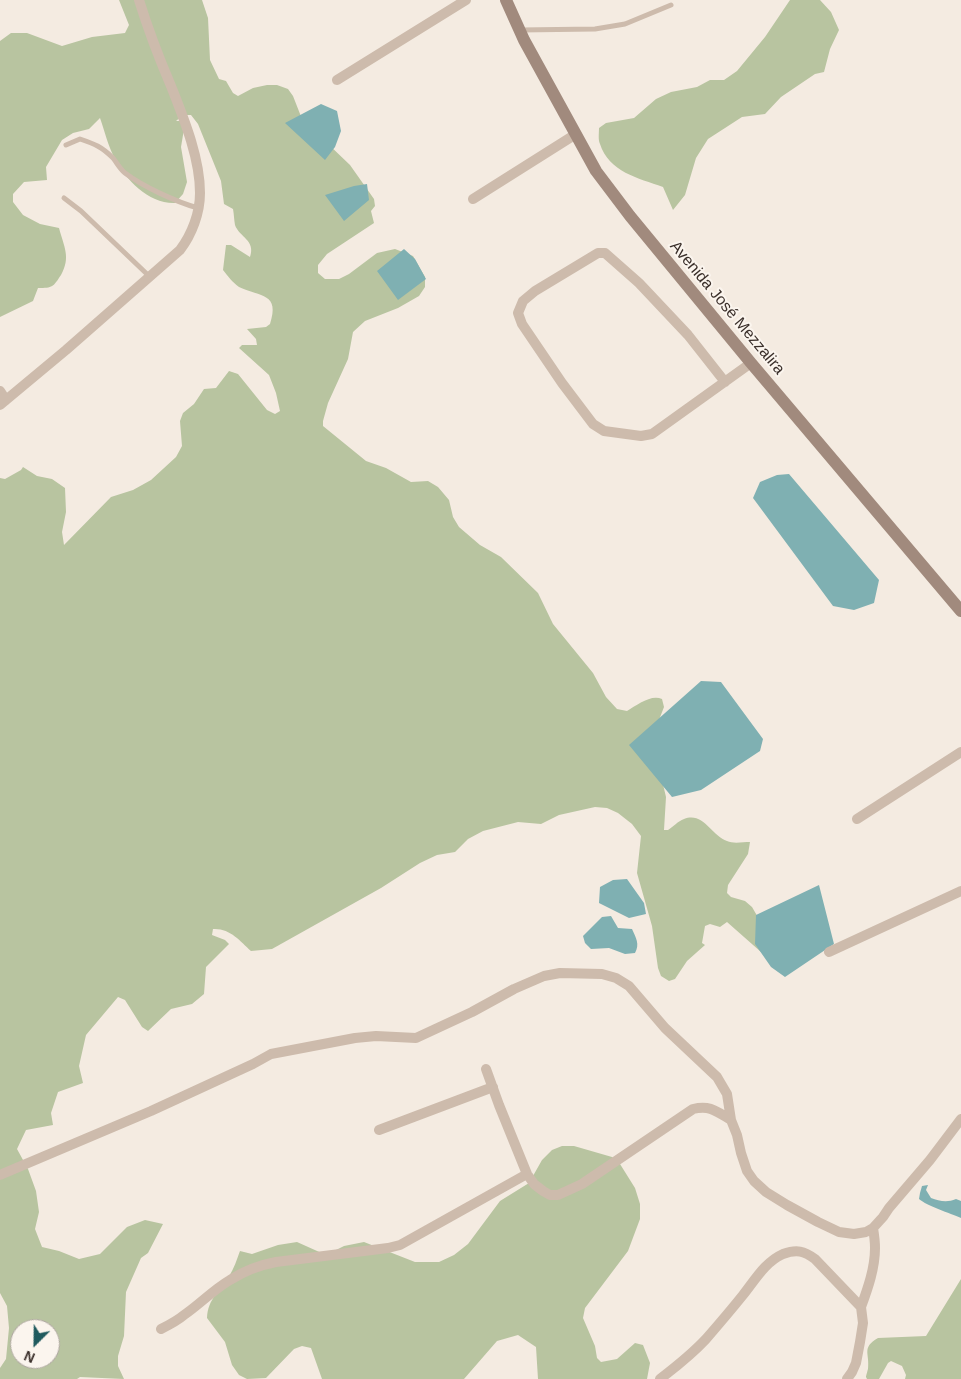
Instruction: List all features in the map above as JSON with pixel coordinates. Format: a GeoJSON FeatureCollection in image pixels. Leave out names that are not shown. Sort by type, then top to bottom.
{"type":"FeatureCollection","features":[{"type":"Feature","properties":{"kind":"main road","name":"Avenida José Mezzalira"},"geometry":{"type":"LineString","coordinates":[[506,0],[520,30],[596,170],[630,216],[751,363],[961,611]]}},
{"type":"Feature","properties":{"kind":"street"},"geometry":{"type":"LineString","coordinates":[[0,390],[3,402],[66,350],[180,250],[192,231],[200,194],[199,174],[187,127],[139,0]]}},
{"type":"Feature","properties":{"kind":"street"},"geometry":{"type":"LineString","coordinates":[[337,80],[466,0]]}},
{"type":"Feature","properties":{"kind":"street"},"geometry":{"type":"LineString","coordinates":[[472,198],[576,134]]}},
{"type":"Feature","properties":{"kind":"street"},"geometry":{"type":"LineString","coordinates":[[725,382],[688,335],[639,283],[605,253],[598,253],[535,291],[523,302],[518,313],[522,324],[562,383],[593,424],[604,431],[641,436],[652,434],[725,382],[751,363]]}},
{"type":"Feature","properties":{"kind":"street"},"geometry":{"type":"LineString","coordinates":[[857,819],[961,752]]}},
{"type":"Feature","properties":{"kind":"street"},"geometry":{"type":"LineString","coordinates":[[829,952],[961,891]]}},
{"type":"Feature","properties":{"kind":"street"},"geometry":{"type":"LineString","coordinates":[[0,1175],[151,1111],[271,1054],[355,1038],[376,1036],[416,1038],[472,1012],[514,989],[544,976],[560,973],[602,974],[616,978],[629,986],[665,1028],[717,1077],[727,1094],[731,1120],[737,1135],[740,1153],[754,1181],[766,1192],[795,1210],[839,1232],[854,1234],[866,1232],[873,1228],[961,1120]]}},
{"type":"Feature","properties":{"kind":"street"},"geometry":{"type":"LineString","coordinates":[[486,1068],[527,1174],[534,1184],[550,1195],[558,1196],[582,1184],[693,1109],[702,1107],[712,1108],[731,1120]]}},
{"type":"Feature","properties":{"kind":"street"},"geometry":{"type":"LineString","coordinates":[[379,1130],[493,1087]]}},
{"type":"Feature","properties":{"kind":"street"},"geometry":{"type":"LineString","coordinates":[[161,1329],[182,1317],[230,1279],[260,1265],[400,1245],[527,1174]]}},
{"type":"Feature","properties":{"kind":"street"},"geometry":{"type":"LineString","coordinates":[[847,1379],[856,1363],[860,1342],[863,1323],[861,1307],[869,1284],[875,1248],[873,1228]]}},
{"type":"Feature","properties":{"kind":"street"},"geometry":{"type":"LineString","coordinates":[[660,1379],[688,1358],[768,1264],[783,1254],[796,1251],[807,1253],[835,1278],[861,1307]]}},
{"type":"Feature","properties":{"kind":"lane"},"geometry":{"type":"LineString","coordinates":[[520,30],[595,28],[624,24],[671,5]]}},
{"type":"Feature","properties":{"kind":"lane"},"geometry":{"type":"LineString","coordinates":[[66,145],[80,139],[98,145],[114,159],[123,172],[136,181],[184,204],[198,208]]}},
{"type":"Feature","properties":{"kind":"lane"},"geometry":{"type":"LineString","coordinates":[[64,198],[81,211],[149,276]]}},
{"type":"Feature","properties":{"kind":"green space"},"geometry":{"type":"Polygon","coordinates":[[[119,0],[202,0],[208,18],[210,60],[219,79],[226,81],[233,93],[238,96],[253,88],[267,85],[277,85],[288,89],[293,96],[302,119],[350,165],[374,199],[375,206],[371,211],[374,223],[327,254],[318,265],[318,273],[325,279],[339,279],[349,274],[377,253],[395,249],[413,256],[425,277],[425,287],[419,296],[398,308],[365,321],[353,332],[348,359],[328,403],[323,426],[366,461],[386,468],[411,482],[428,481],[438,487],[449,500],[453,517],[459,527],[480,545],[501,557],[538,593],[553,624],[593,673],[606,697],[617,709],[627,711],[649,699],[662,699],[664,707],[652,738],[666,797],[664,830],[668,830],[682,820],[691,817],[702,821],[729,842],[750,842],[748,854],[728,885],[727,893],[731,897],[745,901],[752,907],[763,926],[761,952],[727,922],[720,927],[710,924],[705,926],[702,943],[705,945],[687,961],[675,979],[669,981],[661,976],[658,968],[652,926],[637,873],[641,836],[632,824],[618,813],[607,808],[595,807],[559,815],[541,824],[518,822],[483,831],[468,839],[455,852],[437,855],[420,863],[381,888],[272,949],[251,951],[230,933],[213,929],[212,935],[225,940],[229,944],[206,967],[204,994],[192,1004],[171,1009],[148,1031],[142,1027],[125,1000],[118,997],[86,1035],[79,1066],[83,1083],[58,1092],[51,1113],[53,1125],[26,1130],[17,1149],[28,1169],[36,1191],[39,1212],[35,1229],[42,1247],[79,1259],[100,1254],[127,1227],[145,1220],[163,1224],[148,1253],[141,1258],[126,1292],[124,1336],[118,1356],[118,1366],[124,1379],[80,1377],[77,1379],[0,1379],[0,1368],[6,1359],[9,1328],[7,1306],[0,1293],[0,478],[5,479],[23,467],[37,476],[52,479],[65,488],[66,512],[62,532],[64,545],[111,497],[133,490],[151,480],[176,457],[182,446],[180,421],[183,413],[194,404],[204,389],[216,388],[229,371],[238,374],[267,410],[275,414],[280,411],[269,375],[239,348],[242,345],[257,345],[256,339],[247,329],[266,327],[270,324],[272,307],[270,301],[266,298],[239,287],[223,270],[226,245],[231,245],[250,257],[251,247],[235,225],[233,209],[224,204],[221,181],[198,124],[191,115],[183,115],[176,121],[183,121],[185,123],[181,147],[187,182],[183,194],[175,203],[156,200],[147,195],[125,175],[108,144],[100,118],[89,129],[73,133],[62,140],[46,167],[47,180],[24,182],[13,194],[13,202],[23,215],[40,224],[59,228],[66,252],[64,269],[52,286],[38,288],[33,301],[0,317],[0,41],[11,33],[27,33],[62,46],[92,37],[125,33],[129,25],[119,0]]]}},
{"type":"Feature","properties":{"kind":"green space"},"geometry":{"type":"Polygon","coordinates":[[[790,0],[820,0],[831,12],[839,30],[830,49],[824,72],[815,74],[781,97],[765,114],[742,117],[708,139],[696,158],[685,195],[673,210],[663,187],[634,177],[617,168],[610,161],[604,154],[599,142],[599,128],[606,123],[634,118],[656,99],[671,92],[697,87],[710,80],[724,80],[737,71],[765,37],[790,0]]]}},
{"type":"Feature","properties":{"kind":"green space"},"geometry":{"type":"Polygon","coordinates":[[[562,1146],[574,1146],[612,1157],[620,1164],[635,1188],[640,1204],[640,1219],[628,1251],[585,1308],[583,1318],[595,1346],[597,1358],[601,1362],[617,1359],[635,1343],[643,1345],[650,1363],[647,1379],[538,1379],[536,1347],[518,1335],[497,1341],[464,1379],[322,1379],[311,1348],[302,1346],[294,1349],[266,1378],[247,1379],[239,1375],[232,1365],[225,1342],[207,1318],[212,1300],[226,1282],[240,1251],[252,1254],[278,1245],[297,1242],[326,1255],[344,1246],[364,1242],[415,1262],[439,1262],[454,1255],[468,1244],[500,1201],[529,1183],[542,1160],[552,1150],[562,1146]]]}},
{"type":"Feature","properties":{"kind":"green space"},"geometry":{"type":"Polygon","coordinates":[[[961,1279],[961,1379],[905,1379],[906,1375],[902,1366],[891,1361],[879,1379],[867,1379],[867,1351],[870,1345],[878,1338],[926,1336],[961,1279]]]}},
{"type":"Feature","properties":{"kind":"water"},"geometry":{"type":"Polygon","coordinates":[[[321,104],[337,111],[341,131],[335,147],[325,160],[285,123],[321,104]]]}},
{"type":"Feature","properties":{"kind":"water"},"geometry":{"type":"Polygon","coordinates":[[[367,184],[369,200],[344,221],[325,195],[367,184]]]}},
{"type":"Feature","properties":{"kind":"water"},"geometry":{"type":"Polygon","coordinates":[[[404,249],[415,259],[426,279],[398,300],[377,271],[404,249]]]}},
{"type":"Feature","properties":{"kind":"water"},"geometry":{"type":"Polygon","coordinates":[[[789,474],[879,580],[874,603],[854,610],[833,606],[753,498],[760,482],[777,475],[789,474]]]}},
{"type":"Feature","properties":{"kind":"water"},"geometry":{"type":"Polygon","coordinates":[[[701,681],[721,682],[763,739],[760,751],[701,790],[672,797],[629,745],[701,681]]]}},
{"type":"Feature","properties":{"kind":"water"},"geometry":{"type":"Polygon","coordinates":[[[627,879],[644,903],[646,914],[629,918],[599,903],[600,887],[613,880],[627,879]]]}},
{"type":"Feature","properties":{"kind":"water"},"geometry":{"type":"Polygon","coordinates":[[[819,885],[834,944],[785,977],[771,967],[755,944],[756,915],[819,885]]]}},
{"type":"Feature","properties":{"kind":"water"},"geometry":{"type":"Polygon","coordinates":[[[611,916],[618,928],[632,929],[637,944],[635,953],[625,954],[609,948],[591,949],[585,943],[583,936],[602,917],[611,916]]]}},
{"type":"Feature","properties":{"kind":"water"},"geometry":{"type":"Polygon","coordinates":[[[928,1185],[926,1190],[931,1198],[943,1201],[956,1199],[961,1201],[961,1218],[933,1207],[919,1199],[922,1186],[928,1185]]]}}]}
